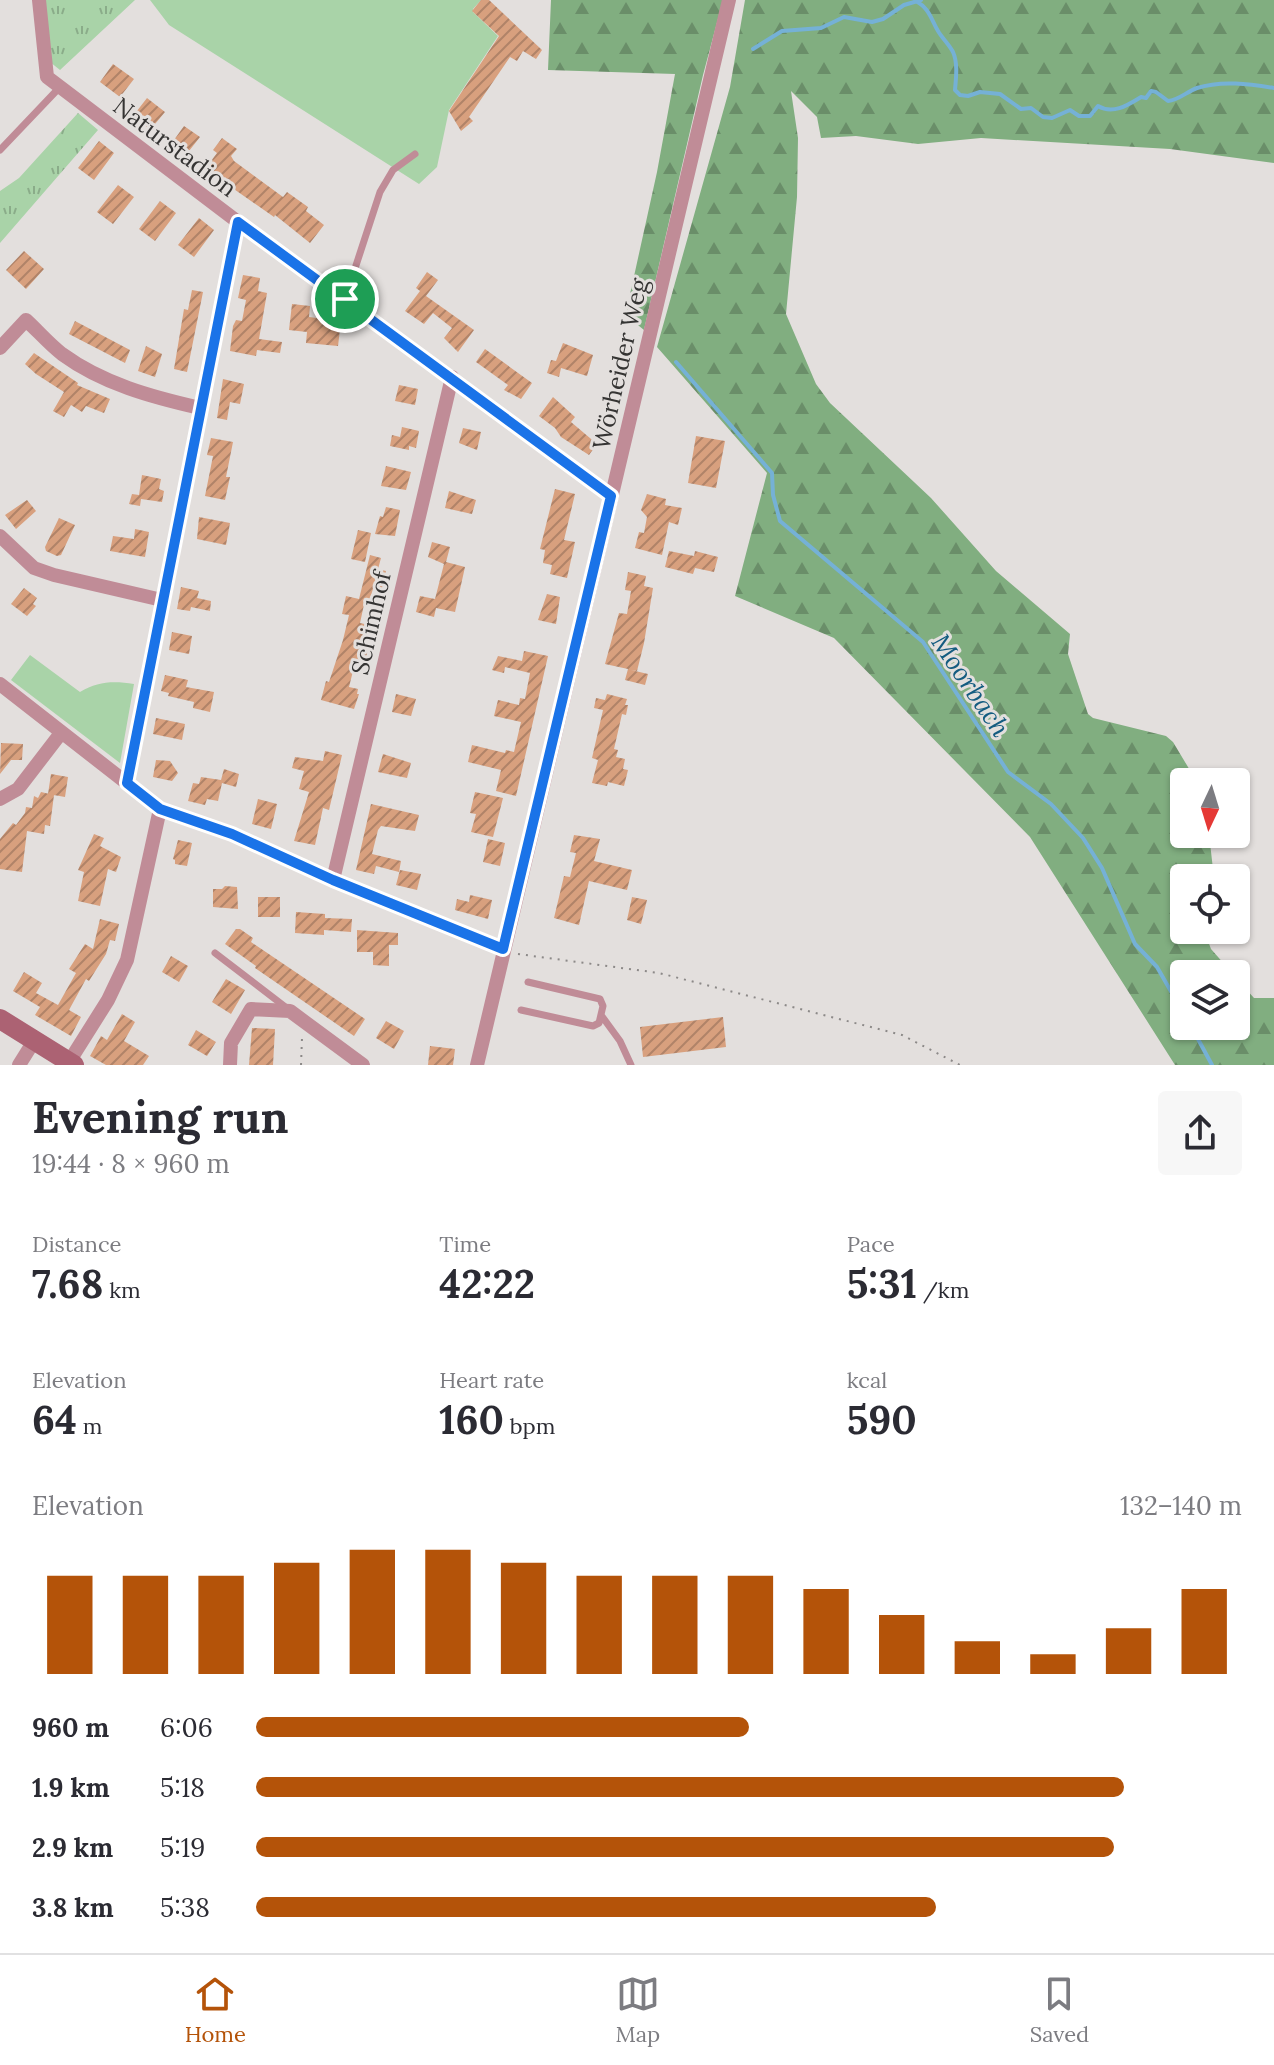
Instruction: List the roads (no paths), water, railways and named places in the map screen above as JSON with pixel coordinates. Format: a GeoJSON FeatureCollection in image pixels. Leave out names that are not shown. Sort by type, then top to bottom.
{"type":"FeatureCollection","features":[{"type":"Feature","properties":{"kind":"main road"},"geometry":{"type":"LineString","coordinates":[[0,1019],[72,1064]]}},
{"type":"Feature","properties":{"kind":"street","name":"Naturstadion"},"geometry":{"type":"LineString","coordinates":[[39,0],[47,77],[238,222],[611,496]]}},
{"type":"Feature","properties":{"kind":"street","name":"Wörheider Weg"},"geometry":{"type":"LineString","coordinates":[[477,1065],[510,951],[611,496],[729,0]]}},
{"type":"Feature","properties":{"kind":"street"},"geometry":{"type":"LineString","coordinates":[[127,783],[238,222]]}},
{"type":"Feature","properties":{"kind":"street"},"geometry":{"type":"LineString","coordinates":[[0,348],[26,320],[61,353],[94,375],[155,398],[200,408]]}},
{"type":"Feature","properties":{"kind":"street","name":"Schimhof"},"geometry":{"type":"LineString","coordinates":[[333,880],[452,377]]}},
{"type":"Feature","properties":{"kind":"street"},"geometry":{"type":"LineString","coordinates":[[0,536],[34,568],[162,600]]}},
{"type":"Feature","properties":{"kind":"street"},"geometry":{"type":"LineString","coordinates":[[0,684],[160,809],[232,834],[333,880],[510,951]]}},
{"type":"Feature","properties":{"kind":"street"},"geometry":{"type":"LineString","coordinates":[[0,799],[18,789],[61,733]]}},
{"type":"Feature","properties":{"kind":"street"},"geometry":{"type":"LineString","coordinates":[[72,1064],[127,960],[160,809]]}},
{"type":"Feature","properties":{"kind":"street"},"geometry":{"type":"LineString","coordinates":[[230,1065],[231,1043],[251,1009],[290,1011],[363,1065]]}},
{"type":"Feature","properties":{"kind":"street"},"geometry":{"type":"LineString","coordinates":[[19,1065],[34,1041]]}},
{"type":"Feature","properties":{"kind":"lane"},"geometry":{"type":"LineString","coordinates":[[0,150],[60,87]]}},
{"type":"Feature","properties":{"kind":"lane"},"geometry":{"type":"LineString","coordinates":[[345,299],[380,192],[393,170],[415,154]]}},
{"type":"Feature","properties":{"kind":"lane"},"geometry":{"type":"LineString","coordinates":[[215,953],[290,1011]]}},
{"type":"Feature","properties":{"kind":"lane"},"geometry":{"type":"LineString","coordinates":[[521,1010],[596,1027],[601,1015],[602,1003],[597,998],[528,982]]}},
{"type":"Feature","properties":{"kind":"lane"},"geometry":{"type":"LineString","coordinates":[[601,1015],[620,1041],[631,1065]]}},
{"type":"Feature","properties":{"kind":"waterway"},"geometry":{"type":"LineString","coordinates":[[753,49],[782,31],[821,28],[844,17],[872,22],[883,19],[904,5],[921,0]]}},
{"type":"Feature","properties":{"kind":"waterway"},"geometry":{"type":"LineString","coordinates":[[915,1],[927,10],[953,52],[955,90],[960,95],[980,92],[1000,94],[1021,109],[1031,108],[1043,117],[1052,118],[1070,110],[1079,116],[1090,116],[1098,106],[1109,110],[1120,108],[1141,97],[1146,98],[1151,91],[1168,101],[1197,88],[1216,84],[1274,88]]}},
{"type":"Feature","properties":{"kind":"waterway","name":"Moorbach"},"geometry":{"type":"LineString","coordinates":[[676,362],[772,473],[773,495],[780,521],[923,642],[1008,772],[1051,804],[1083,838],[1102,868],[1135,944],[1157,967],[1170,990]]}},
{"type":"Feature","properties":{"kind":"waterway","name":"Moorbach"},"geometry":{"type":"LineString","coordinates":[[1199,1040],[1212,1065]]}}]}
